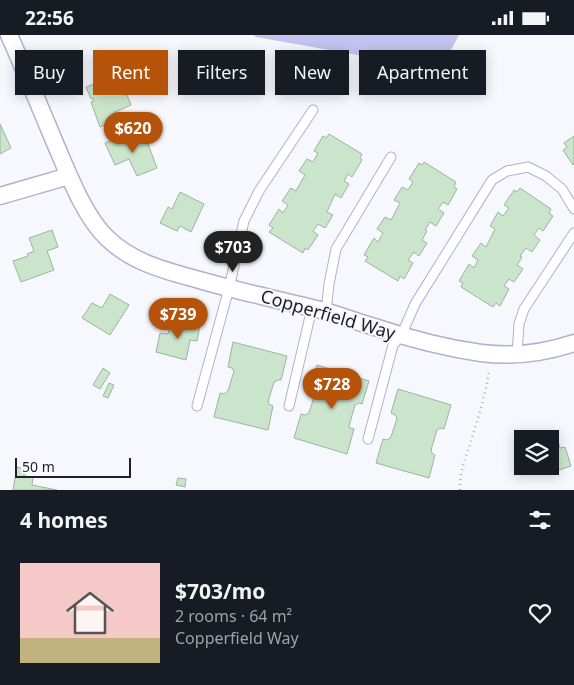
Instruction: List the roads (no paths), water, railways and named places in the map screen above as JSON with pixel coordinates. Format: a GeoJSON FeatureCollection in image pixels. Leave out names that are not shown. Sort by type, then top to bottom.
{"type":"FeatureCollection","features":[{"type":"Feature","properties":{"kind":"street","name":"Copperfield Way"},"geometry":{"type":"LineString","coordinates":[[9,35],[69,176],[96,226],[121,250],[137,260],[152,267],[258,296],[319,310],[401,336],[464,350],[517,354],[552,349],[574,343]]}},
{"type":"Feature","properties":{"kind":"street"},"geometry":{"type":"LineString","coordinates":[[0,196],[69,176]]}},
{"type":"Feature","properties":{"kind":"lane"},"geometry":{"type":"LineString","coordinates":[[197,406],[229,288],[244,221],[259,191],[313,110]]}},
{"type":"Feature","properties":{"kind":"lane"},"geometry":{"type":"LineString","coordinates":[[289,406],[329,284],[336,249],[391,157]]}},
{"type":"Feature","properties":{"kind":"lane"},"geometry":{"type":"LineString","coordinates":[[368,439],[393,345],[401,336],[415,304],[492,180],[507,171],[528,167],[546,176],[562,189],[574,209]]}},
{"type":"Feature","properties":{"kind":"lane"},"geometry":{"type":"LineString","coordinates":[[517,354],[518,324],[524,309],[574,233]]}},
{"type":"Feature","properties":{"kind":"water"},"geometry":{"type":"Polygon","coordinates":[[[253,35],[459,35],[451,50],[359,50],[359,55],[349,53],[349,50],[330,50],[253,35]]]}}]}
